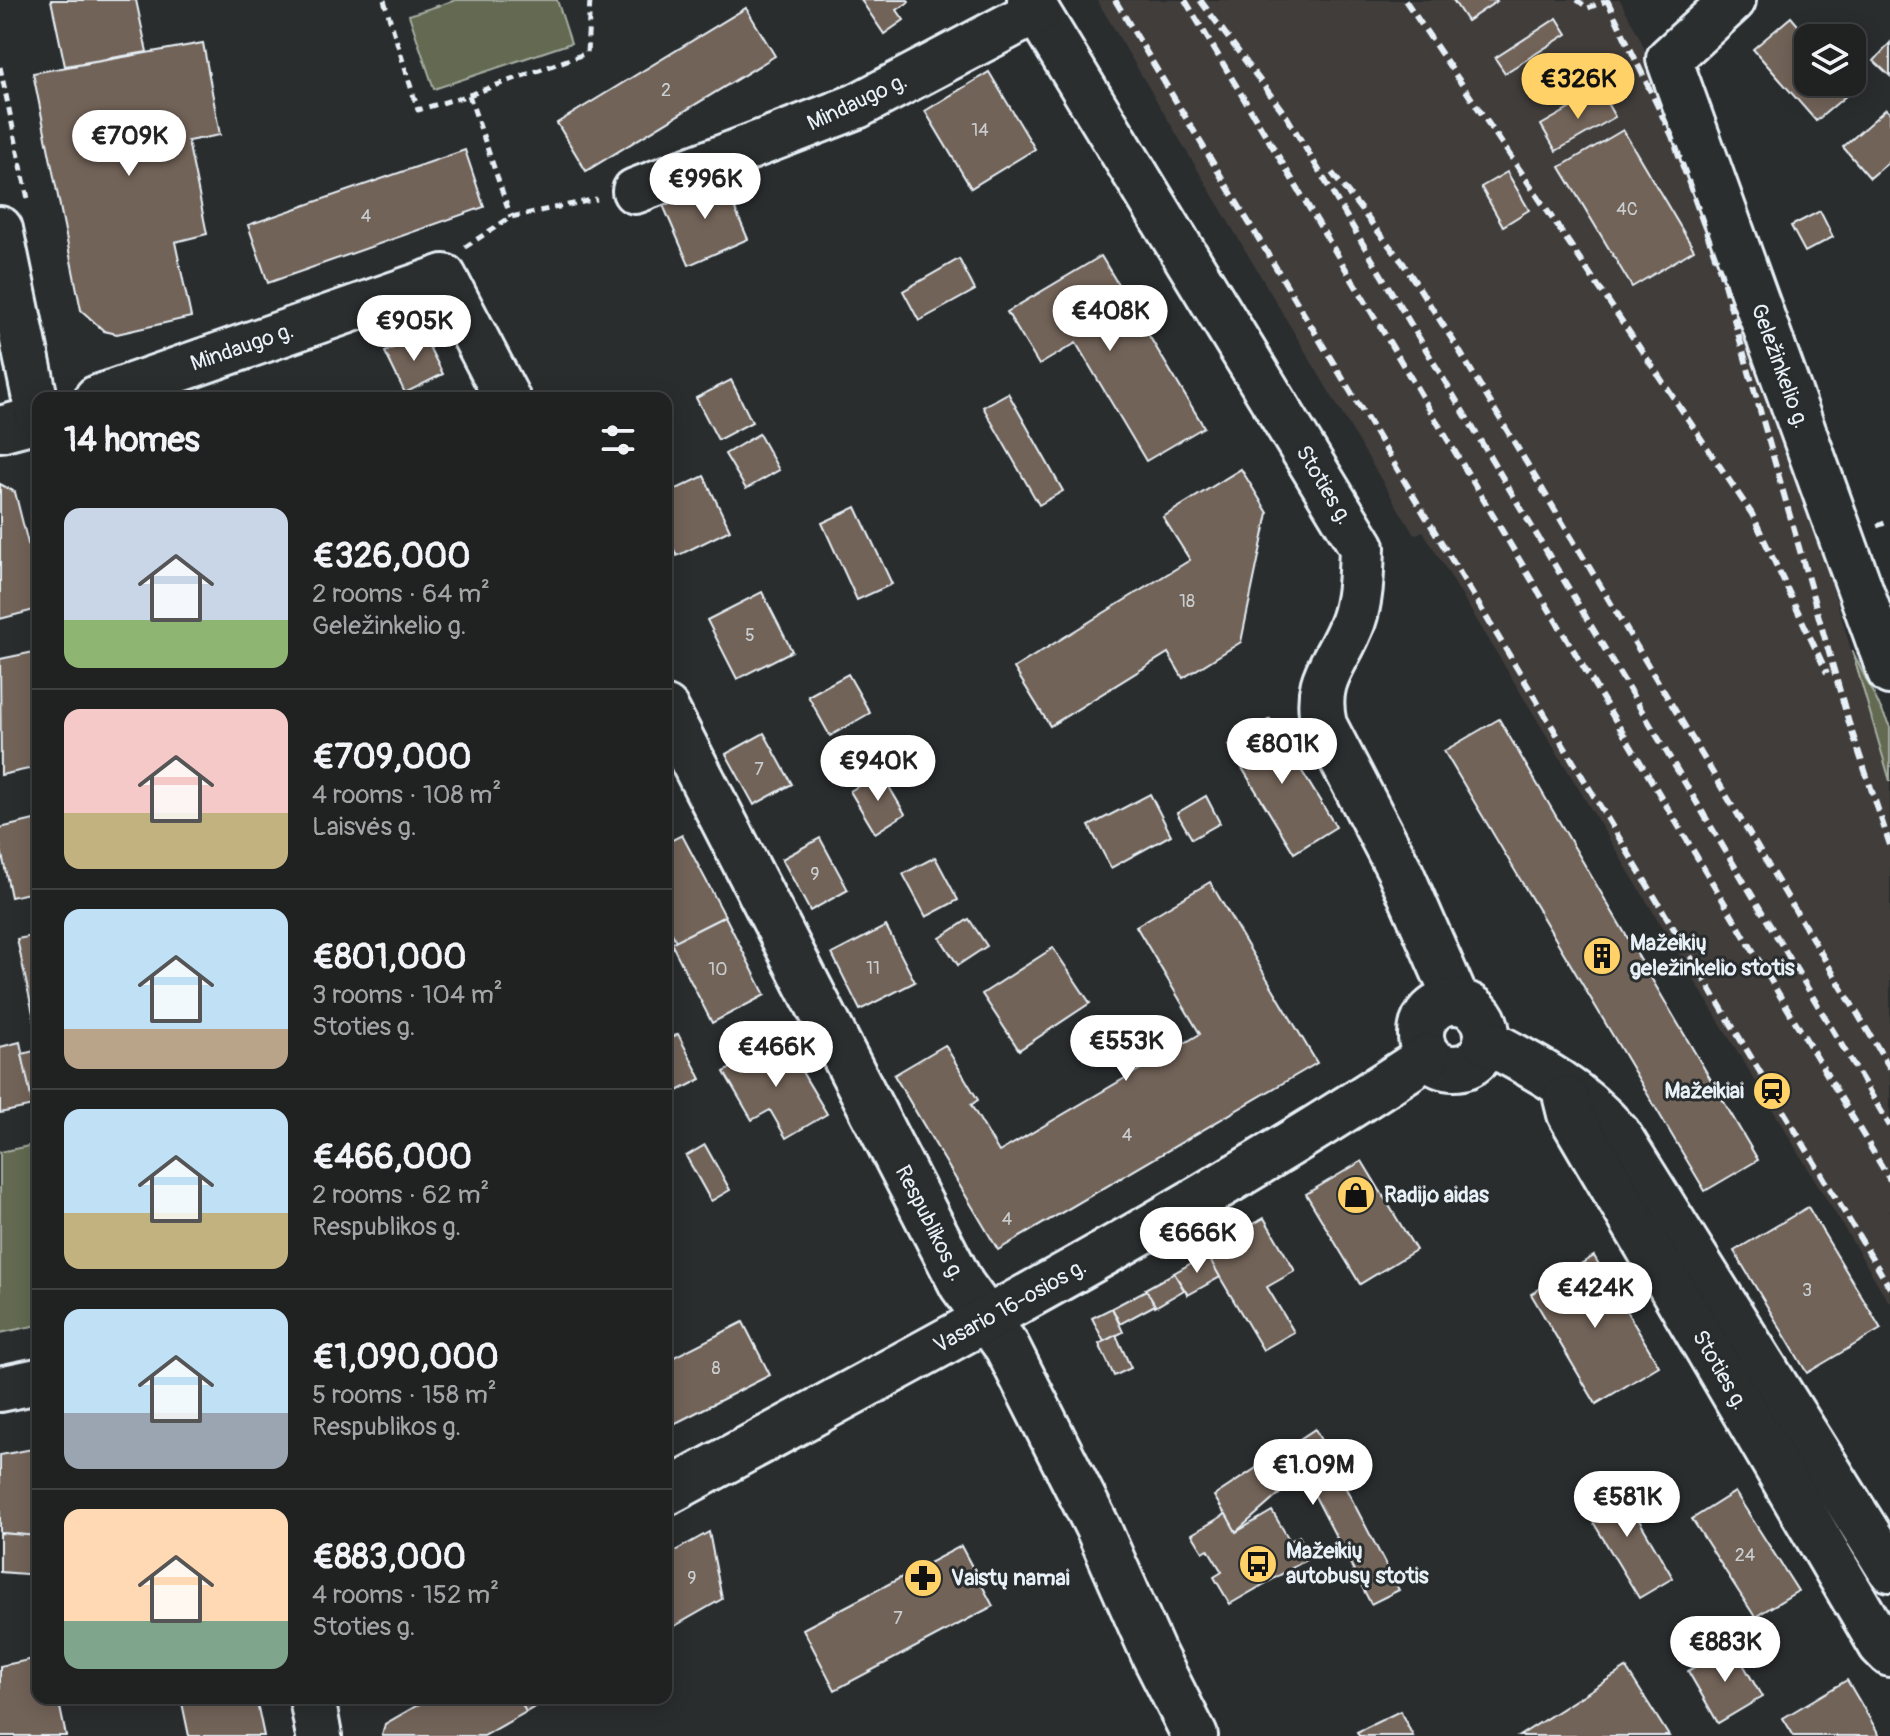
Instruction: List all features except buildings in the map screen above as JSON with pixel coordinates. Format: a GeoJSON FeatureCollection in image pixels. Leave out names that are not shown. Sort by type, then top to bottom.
{"type":"FeatureCollection","features":[{"type":"Feature","properties":{"kind":"street","name":"Geležinkelio g."},"geometry":{"type":"LineString","coordinates":[[1733,0],[1669,59],[1890,672]]}},
{"type":"Feature","properties":{"kind":"street","name":"Mindaugo g."},"geometry":{"type":"LineString","coordinates":[[635,191],[857,106],[1033,6]]}},
{"type":"Feature","properties":{"kind":"street","name":"Stoties g."},"geometry":{"type":"LineString","coordinates":[[1033,6],[1362,547],[1361,583],[1353,620],[1319,701],[1324,725],[1400,871],[1457,1002]]}},
{"type":"Feature","properties":{"kind":"street"},"geometry":{"type":"LineString","coordinates":[[0,229],[33,392]]}},
{"type":"Feature","properties":{"kind":"street","name":"Mindaugo g."},"geometry":{"type":"LineString","coordinates":[[114,392],[444,277]]}},
{"type":"Feature","properties":{"kind":"street"},"geometry":{"type":"LineString","coordinates":[[444,277],[504,392]]}},
{"type":"Feature","properties":{"kind":"street"},"geometry":{"type":"LineString","coordinates":[[0,429],[32,418]]}},
{"type":"Feature","properties":{"kind":"street","name":"Respublikos g."},"geometry":{"type":"LineString","coordinates":[[672,721],[962,1285],[1007,1347],[1084,1500],[1154,1655],[1195,1736]]}},
{"type":"Feature","properties":{"kind":"street"},"geometry":{"type":"LineString","coordinates":[[1457,1002],[1476,1011],[1483,1020],[1486,1041],[1483,1051],[1467,1066],[1446,1067],[1428,1056],[1421,1036],[1428,1015],[1435,1007],[1457,1002]]}},
{"type":"Feature","properties":{"kind":"street","name":"Stoties g."},"geometry":{"type":"LineString","coordinates":[[1486,1041],[1562,1081],[1595,1108],[1618,1134],[1890,1569]]}},
{"type":"Feature","properties":{"kind":"street","name":"Vasario 16-osios g."},"geometry":{"type":"LineString","coordinates":[[672,1490],[1037,1294],[1349,1109],[1428,1056]]}},
{"type":"Feature","properties":{"kind":"street","name":"Stoties g."},"geometry":{"type":"LineString","coordinates":[[1562,1081],[1570,1114],[1881,1645],[1890,1654]]}},
{"type":"Feature","properties":{"kind":"street"},"geometry":{"type":"LineString","coordinates":[[0,1389],[32,1382]]}},
{"type":"Feature","properties":{"kind":"street"},"geometry":{"type":"LineString","coordinates":[[313,1704],[319,1736]]}},
{"type":"Feature","properties":{"kind":"path"},"geometry":{"type":"LineString","coordinates":[[384,0],[418,110],[587,53],[590,0]]}},
{"type":"Feature","properties":{"kind":"path"},"geometry":{"type":"LineString","coordinates":[[1577,0],[1588,8],[1609,0]]}},
{"type":"Feature","properties":{"kind":"path"},"geometry":{"type":"LineString","coordinates":[[469,95],[511,217]]}},
{"type":"Feature","properties":{"kind":"path"},"geometry":{"type":"LineString","coordinates":[[444,277],[468,243],[511,217],[635,191]]}},
{"type":"Feature","properties":{"kind":"shaded area"},"geometry":{"type":"Polygon","coordinates":[[[1097,0],[1620,0],[1639,36],[1692,162],[1769,373],[1890,781],[1890,1304],[1423,531],[1414,535],[1097,0]]]}},
{"type":"Feature","properties":{"kind":"green space"},"geometry":{"type":"Polygon","coordinates":[[[456,0],[557,0],[571,43],[434,89],[409,15],[456,0]]]}},
{"type":"Feature","properties":{"kind":"green space"},"geometry":{"type":"Polygon","coordinates":[[[1852,651],[1890,727],[1890,781],[1852,651]]]}},
{"type":"Feature","properties":{"kind":"green space"},"geometry":{"type":"Polygon","coordinates":[[[32,1145],[32,1326],[0,1333],[0,1152],[32,1145]]]}},
{"type":"Feature","properties":{"kind":"railway"},"geometry":{"type":"LineString","coordinates":[[1115,0],[1890,1288]]}},
{"type":"Feature","properties":{"kind":"railway"},"geometry":{"type":"LineString","coordinates":[[1185,0],[1890,1180]]}},
{"type":"Feature","properties":{"kind":"railway"},"geometry":{"type":"LineString","coordinates":[[1200,0],[1287,117],[1890,1126]]}},
{"type":"Feature","properties":{"kind":"railway"},"geometry":{"type":"LineString","coordinates":[[1405,0],[1752,514],[1827,673]]}},
{"type":"Feature","properties":{"kind":"railway"},"geometry":{"type":"LineString","coordinates":[[1607,0],[1672,136],[1720,270],[1849,723],[1890,845]]}},
{"type":"Feature","properties":{"kind":"railway"},"geometry":{"type":"LineString","coordinates":[[1332,173],[1403,263],[1454,342],[1890,1068]]}},
{"type":"Feature","properties":{"kind":"place","name":"Mažeikių geležinkelio stotis"},"geometry":{"type":"Point","coordinates":[1602,956]}},
{"type":"Feature","properties":{"kind":"place","name":"Mažeikiai"},"geometry":{"type":"Point","coordinates":[1772,1091]}},
{"type":"Feature","properties":{"kind":"place","name":"Radijo aidas"},"geometry":{"type":"Point","coordinates":[1356,1195]}},
{"type":"Feature","properties":{"kind":"place","name":"Mažeikių autobusų stotis"},"geometry":{"type":"Point","coordinates":[1258,1564]}},
{"type":"Feature","properties":{"kind":"place","name":"Vaistų namai"},"geometry":{"type":"Point","coordinates":[923,1578]}}]}
